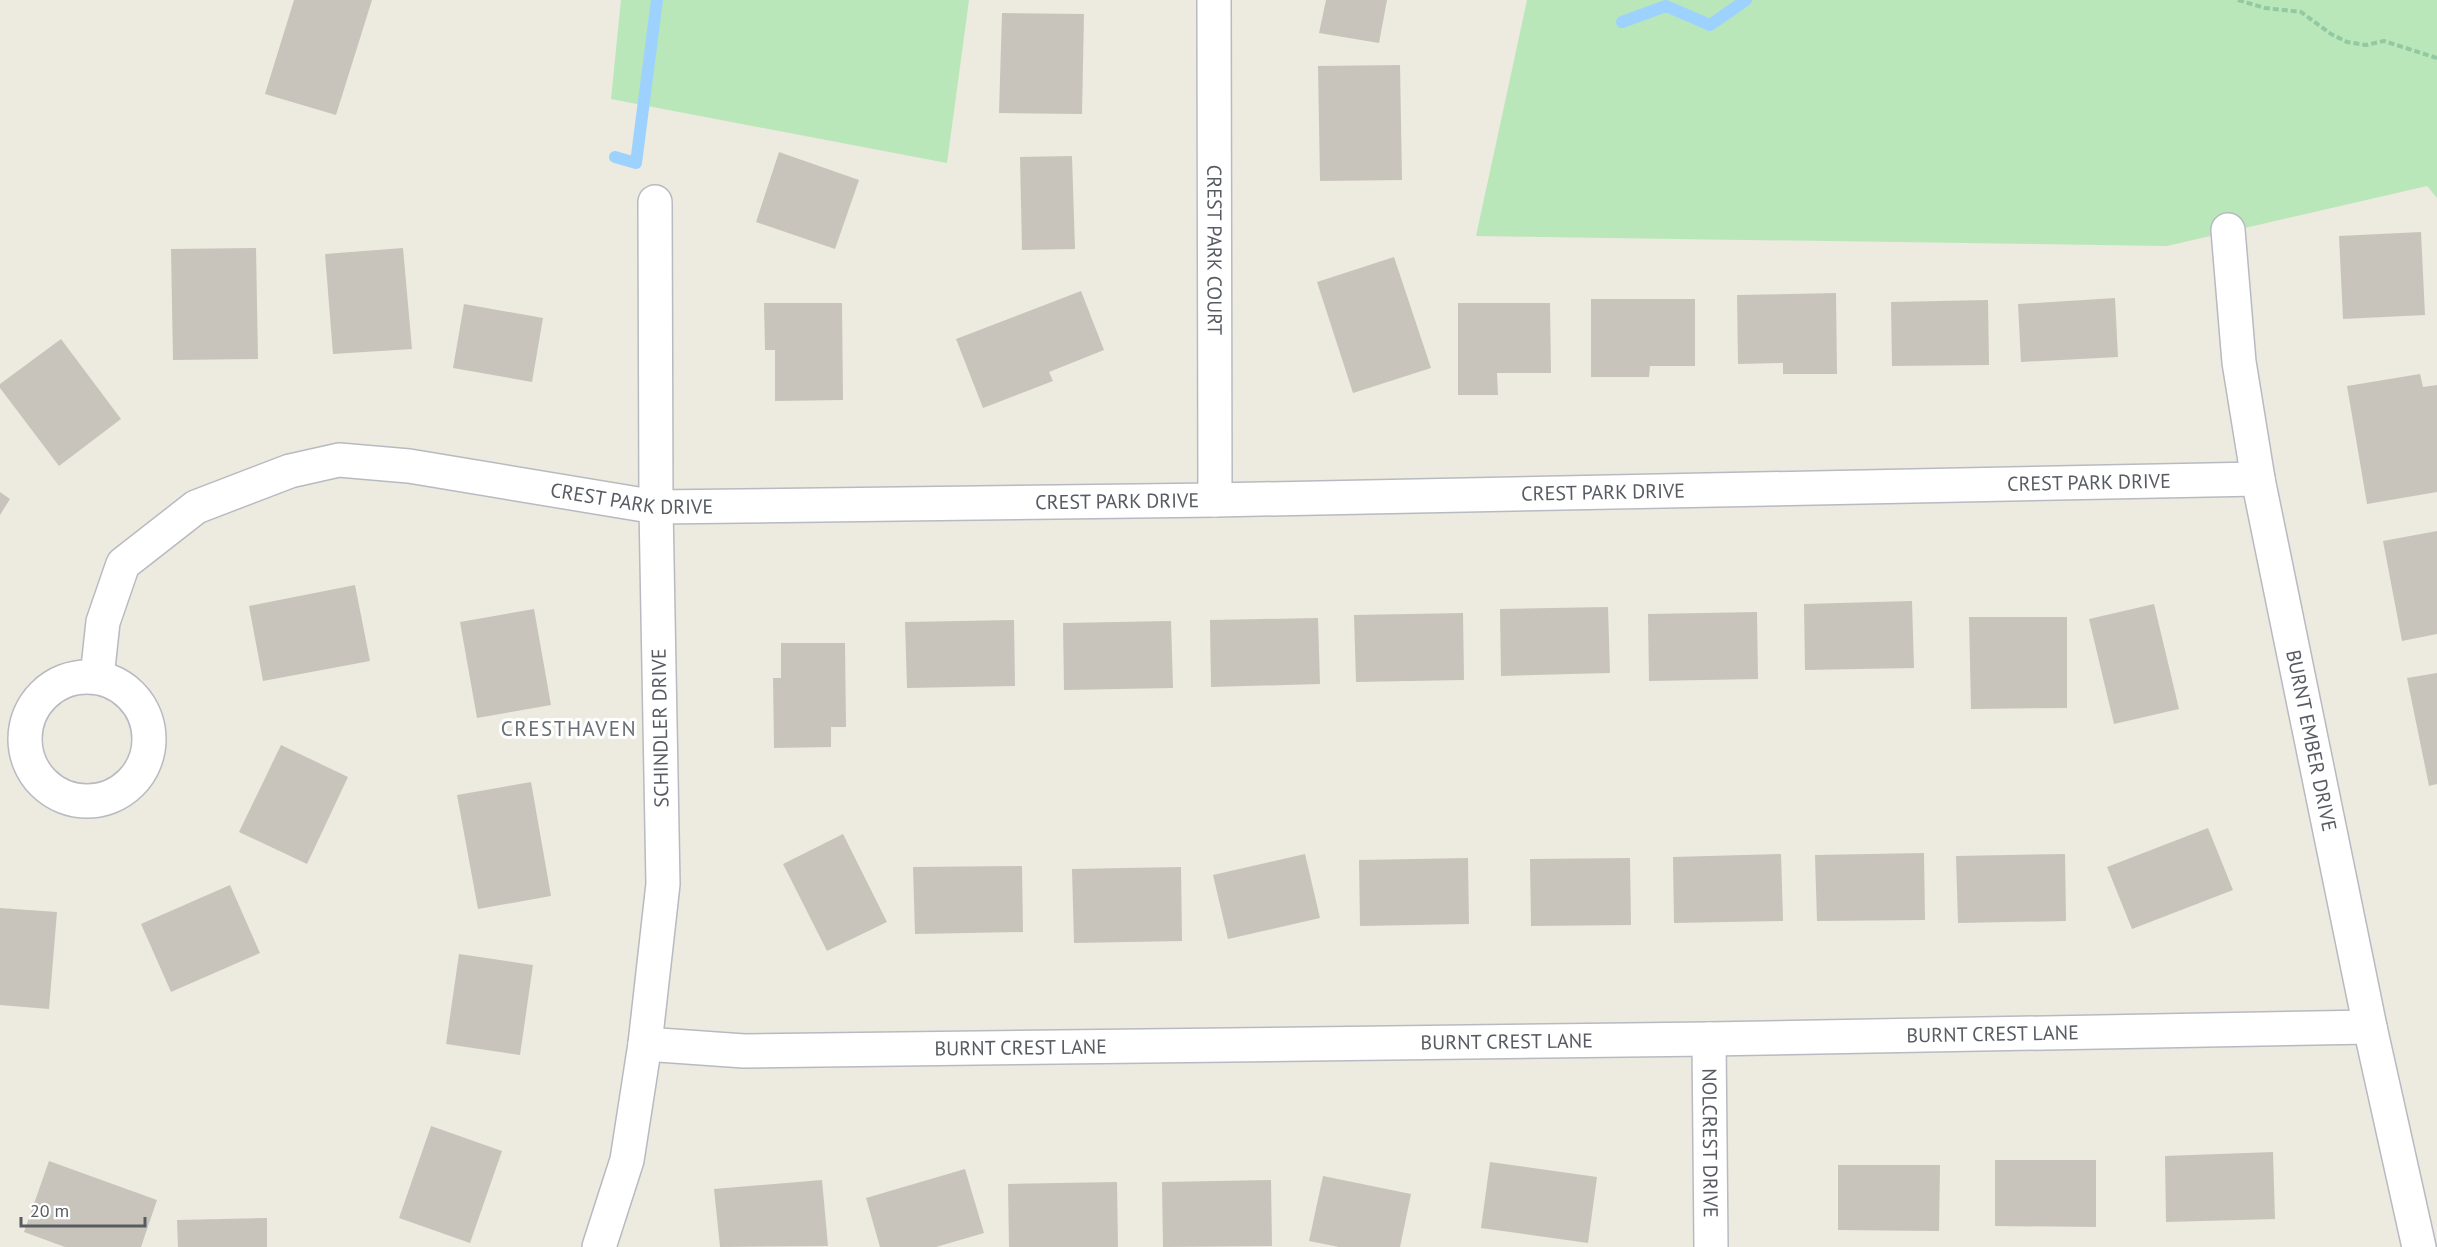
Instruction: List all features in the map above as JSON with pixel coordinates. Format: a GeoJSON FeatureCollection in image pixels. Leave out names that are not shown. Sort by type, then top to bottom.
{"type":"FeatureCollection","features":[{"type":"Feature","properties":{"kind":"street","name":"CREST PARK COURT"},"geometry":{"type":"LineString","coordinates":[[1214,0],[1215,500]]}},
{"type":"Feature","properties":{"kind":"street","name":"SCHINDLER DRIVE"},"geometry":{"type":"LineString","coordinates":[[599,1247],[627,1160],[645,1044],[663,884],[656,507],[655,202]]}},
{"type":"Feature","properties":{"kind":"street","name":"BURNT EMBER DRIVE"},"geometry":{"type":"LineString","coordinates":[[2228,230],[2239,362],[2258,479],[2370,1027],[2419,1247]]}},
{"type":"Feature","properties":{"kind":"street","name":"CREST PARK DRIVE"},"geometry":{"type":"LineString","coordinates":[[97,677],[104,622],[123,564],[196,507],[290,471],[339,460],[397,465],[656,507],[1215,500],[2258,479]]}},
{"type":"Feature","properties":{"kind":"street","name":"BURNT CREST LANE"},"geometry":{"type":"LineString","coordinates":[[645,1044],[744,1051],[1709,1039],[2370,1027]]}},
{"type":"Feature","properties":{"kind":"street","name":"NOLCREST DRIVE"},"geometry":{"type":"LineString","coordinates":[[1709,1039],[1711,1247]]}},
{"type":"Feature","properties":{"kind":"path"},"geometry":{"type":"LineString","coordinates":[[2238,0],[2265,8],[2301,12],[2347,42],[2366,45],[2384,41],[2437,58]]}},
{"type":"Feature","properties":{"kind":"green space"},"geometry":{"type":"Polygon","coordinates":[[[621,0],[969,0],[947,163],[611,99],[621,0]]]}},
{"type":"Feature","properties":{"kind":"green space"},"geometry":{"type":"Polygon","coordinates":[[[1527,0],[2437,0],[2437,198],[2427,186],[2167,246],[1476,236],[1527,0]]]}},
{"type":"Feature","properties":{"kind":"building"},"geometry":{"type":"Polygon","coordinates":[[[294,0],[372,0],[336,115],[265,94],[294,0]]]}},
{"type":"Feature","properties":{"kind":"building"},"geometry":{"type":"Polygon","coordinates":[[[1326,0],[1387,0],[1379,43],[1319,33],[1326,0]]]}},
{"type":"Feature","properties":{"kind":"building"},"geometry":{"type":"Polygon","coordinates":[[[1002,13],[1084,14],[1082,114],[999,113],[1002,13]]]}},
{"type":"Feature","properties":{"kind":"building"},"geometry":{"type":"Polygon","coordinates":[[[1400,65],[1402,180],[1320,181],[1318,66],[1400,65]]]}},
{"type":"Feature","properties":{"kind":"building"},"geometry":{"type":"Polygon","coordinates":[[[779,152],[859,180],[835,249],[756,222],[779,152]]]}},
{"type":"Feature","properties":{"kind":"building"},"geometry":{"type":"Polygon","coordinates":[[[1072,156],[1075,249],[1022,250],[1020,157],[1072,156]]]}},
{"type":"Feature","properties":{"kind":"building"},"geometry":{"type":"Polygon","coordinates":[[[2421,232],[2425,315],[2343,319],[2339,236],[2421,232]]]}},
{"type":"Feature","properties":{"kind":"building"},"geometry":{"type":"Polygon","coordinates":[[[256,248],[258,359],[173,360],[171,249],[256,248]]]}},
{"type":"Feature","properties":{"kind":"building"},"geometry":{"type":"Polygon","coordinates":[[[403,248],[412,349],[333,354],[325,254],[403,248]]]}},
{"type":"Feature","properties":{"kind":"building"},"geometry":{"type":"Polygon","coordinates":[[[1394,257],[1431,368],[1353,393],[1317,282],[1394,257]]]}},
{"type":"Feature","properties":{"kind":"building"},"geometry":{"type":"Polygon","coordinates":[[[1081,291],[1104,350],[1049,372],[1053,381],[983,408],[956,339],[1081,291]]]}},
{"type":"Feature","properties":{"kind":"building"},"geometry":{"type":"Polygon","coordinates":[[[1836,293],[1837,374],[1783,374],[1783,363],[1738,364],[1737,295],[1836,293]]]}},
{"type":"Feature","properties":{"kind":"building"},"geometry":{"type":"Polygon","coordinates":[[[2115,298],[2118,357],[2021,362],[2018,304],[2115,298]]]}},
{"type":"Feature","properties":{"kind":"building"},"geometry":{"type":"Polygon","coordinates":[[[1591,299],[1695,299],[1695,366],[1650,366],[1649,377],[1591,377],[1591,299]]]}},
{"type":"Feature","properties":{"kind":"building"},"geometry":{"type":"Polygon","coordinates":[[[1988,300],[1989,365],[1892,366],[1891,302],[1988,300]]]}},
{"type":"Feature","properties":{"kind":"building"},"geometry":{"type":"Polygon","coordinates":[[[764,303],[842,303],[843,400],[775,401],[775,350],[765,350],[764,303]]]}},
{"type":"Feature","properties":{"kind":"building"},"geometry":{"type":"Polygon","coordinates":[[[1458,303],[1550,303],[1551,373],[1497,373],[1498,395],[1458,395],[1458,303]]]}},
{"type":"Feature","properties":{"kind":"building"},"geometry":{"type":"Polygon","coordinates":[[[464,304],[543,318],[532,382],[453,368],[464,304]]]}},
{"type":"Feature","properties":{"kind":"building"},"geometry":{"type":"Polygon","coordinates":[[[61,339],[121,419],[59,466],[0,388],[0,384],[61,339]]]}},
{"type":"Feature","properties":{"kind":"building"},"geometry":{"type":"Polygon","coordinates":[[[2420,374],[2423,387],[2437,385],[2437,492],[2367,504],[2347,386],[2420,374]]]}},
{"type":"Feature","properties":{"kind":"building"},"geometry":{"type":"Polygon","coordinates":[[[0,492],[10,499],[0,515],[0,492]]]}},
{"type":"Feature","properties":{"kind":"building"},"geometry":{"type":"Polygon","coordinates":[[[2437,531],[2437,634],[2402,641],[2383,541],[2437,531]]]}},
{"type":"Feature","properties":{"kind":"building"},"geometry":{"type":"Polygon","coordinates":[[[355,585],[370,661],[263,681],[249,606],[355,585]]]}},
{"type":"Feature","properties":{"kind":"building"},"geometry":{"type":"Polygon","coordinates":[[[1912,601],[1914,668],[1805,670],[1804,604],[1912,601]]]}},
{"type":"Feature","properties":{"kind":"building"},"geometry":{"type":"Polygon","coordinates":[[[2154,604],[2179,709],[2114,724],[2089,619],[2154,604]]]}},
{"type":"Feature","properties":{"kind":"building"},"geometry":{"type":"Polygon","coordinates":[[[1608,607],[1610,673],[1501,676],[1500,609],[1608,607]]]}},
{"type":"Feature","properties":{"kind":"building"},"geometry":{"type":"Polygon","coordinates":[[[534,609],[551,705],[477,718],[460,622],[534,609]]]}},
{"type":"Feature","properties":{"kind":"building"},"geometry":{"type":"Polygon","coordinates":[[[1757,612],[1758,679],[1649,681],[1648,614],[1757,612]]]}},
{"type":"Feature","properties":{"kind":"building"},"geometry":{"type":"Polygon","coordinates":[[[1463,613],[1464,680],[1356,682],[1354,615],[1463,613]]]}},
{"type":"Feature","properties":{"kind":"building"},"geometry":{"type":"Polygon","coordinates":[[[1969,617],[2067,617],[2067,708],[1971,709],[1969,617]]]}},
{"type":"Feature","properties":{"kind":"building"},"geometry":{"type":"Polygon","coordinates":[[[1318,618],[1320,684],[1211,687],[1210,620],[1318,618]]]}},
{"type":"Feature","properties":{"kind":"building"},"geometry":{"type":"Polygon","coordinates":[[[1014,620],[1015,686],[907,688],[905,622],[1014,620]]]}},
{"type":"Feature","properties":{"kind":"building"},"geometry":{"type":"Polygon","coordinates":[[[1171,621],[1173,688],[1064,690],[1063,623],[1171,621]]]}},
{"type":"Feature","properties":{"kind":"building"},"geometry":{"type":"Polygon","coordinates":[[[781,643],[845,643],[846,727],[831,727],[831,747],[774,748],[773,678],[781,678],[781,643]]]}},
{"type":"Feature","properties":{"kind":"building"},"geometry":{"type":"Polygon","coordinates":[[[2437,673],[2437,784],[2429,786],[2407,678],[2437,673]]]}},
{"type":"Feature","properties":{"kind":"building"},"geometry":{"type":"Polygon","coordinates":[[[281,745],[348,777],[307,864],[239,832],[281,745]]]}},
{"type":"Feature","properties":{"kind":"building"},"geometry":{"type":"Polygon","coordinates":[[[531,782],[551,896],[478,909],[457,795],[531,782]]]}},
{"type":"Feature","properties":{"kind":"building"},"geometry":{"type":"Polygon","coordinates":[[[2208,828],[2233,890],[2132,929],[2107,867],[2208,828]]]}},
{"type":"Feature","properties":{"kind":"building"},"geometry":{"type":"Polygon","coordinates":[[[843,834],[887,922],[827,951],[783,864],[843,834]]]}},
{"type":"Feature","properties":{"kind":"building"},"geometry":{"type":"Polygon","coordinates":[[[1924,853],[1925,920],[1817,921],[1815,855],[1924,853]]]}},
{"type":"Feature","properties":{"kind":"building"},"geometry":{"type":"Polygon","coordinates":[[[1305,854],[1320,918],[1228,939],[1213,875],[1305,854]]]}},
{"type":"Feature","properties":{"kind":"building"},"geometry":{"type":"Polygon","coordinates":[[[1781,854],[1783,921],[1674,923],[1673,857],[1781,854]]]}},
{"type":"Feature","properties":{"kind":"building"},"geometry":{"type":"Polygon","coordinates":[[[2065,854],[2066,921],[1958,923],[1956,856],[2065,854]]]}},
{"type":"Feature","properties":{"kind":"building"},"geometry":{"type":"Polygon","coordinates":[[[1468,858],[1469,924],[1360,926],[1359,860],[1468,858]]]}},
{"type":"Feature","properties":{"kind":"building"},"geometry":{"type":"Polygon","coordinates":[[[1630,858],[1631,925],[1531,926],[1530,859],[1630,858]]]}},
{"type":"Feature","properties":{"kind":"building"},"geometry":{"type":"Polygon","coordinates":[[[1022,866],[1023,932],[915,934],[913,867],[1022,866]]]}},
{"type":"Feature","properties":{"kind":"building"},"geometry":{"type":"Polygon","coordinates":[[[1181,867],[1182,941],[1074,943],[1072,869],[1181,867]]]}},
{"type":"Feature","properties":{"kind":"building"},"geometry":{"type":"Polygon","coordinates":[[[230,885],[260,953],[171,992],[141,924],[230,885]]]}},
{"type":"Feature","properties":{"kind":"building"},"geometry":{"type":"Polygon","coordinates":[[[0,908],[57,912],[49,1009],[0,1005],[0,908]]]}},
{"type":"Feature","properties":{"kind":"building"},"geometry":{"type":"Polygon","coordinates":[[[459,954],[533,965],[520,1055],[446,1044],[459,954]]]}},
{"type":"Feature","properties":{"kind":"building"},"geometry":{"type":"Polygon","coordinates":[[[431,1126],[502,1151],[470,1243],[399,1218],[431,1126]]]}},
{"type":"Feature","properties":{"kind":"building"},"geometry":{"type":"Polygon","coordinates":[[[2273,1152],[2275,1219],[2166,1222],[2165,1156],[2273,1152]]]}},
{"type":"Feature","properties":{"kind":"building"},"geometry":{"type":"Polygon","coordinates":[[[1995,1160],[2096,1160],[2096,1227],[1995,1226],[1995,1160]]]}},
{"type":"Feature","properties":{"kind":"building"},"geometry":{"type":"Polygon","coordinates":[[[49,1161],[157,1200],[141,1247],[65,1247],[24,1232],[49,1161]]]}},
{"type":"Feature","properties":{"kind":"building"},"geometry":{"type":"Polygon","coordinates":[[[1490,1162],[1597,1177],[1588,1243],[1481,1228],[1490,1162]]]}},
{"type":"Feature","properties":{"kind":"building"},"geometry":{"type":"Polygon","coordinates":[[[1838,1165],[1940,1165],[1939,1231],[1838,1230],[1838,1165]]]}},
{"type":"Feature","properties":{"kind":"building"},"geometry":{"type":"Polygon","coordinates":[[[965,1169],[984,1233],[936,1247],[880,1247],[866,1198],[965,1169]]]}},
{"type":"Feature","properties":{"kind":"building"},"geometry":{"type":"Polygon","coordinates":[[[1323,1176],[1411,1194],[1400,1247],[1339,1247],[1309,1241],[1323,1176]]]}},
{"type":"Feature","properties":{"kind":"building"},"geometry":{"type":"Polygon","coordinates":[[[822,1180],[828,1246],[720,1247],[714,1189],[822,1180]]]}},
{"type":"Feature","properties":{"kind":"building"},"geometry":{"type":"Polygon","coordinates":[[[1271,1180],[1272,1246],[1163,1247],[1162,1182],[1271,1180]]]}},
{"type":"Feature","properties":{"kind":"building"},"geometry":{"type":"Polygon","coordinates":[[[1117,1182],[1118,1247],[1009,1247],[1008,1184],[1117,1182]]]}},
{"type":"Feature","properties":{"kind":"building"},"geometry":{"type":"Polygon","coordinates":[[[267,1218],[267,1247],[178,1247],[177,1220],[267,1218]]]}},
{"type":"Feature","properties":{"kind":"waterway"},"geometry":{"type":"LineString","coordinates":[[615,157],[636,163],[657,0]]}},
{"type":"Feature","properties":{"kind":"waterway"},"geometry":{"type":"LineString","coordinates":[[1622,22],[1666,6],[1710,25],[1746,0]]}},
{"type":"Feature","properties":{"kind":"district","name":"CRESTHAVEN"},"geometry":{"type":"Point","coordinates":[569,728]}}]}
